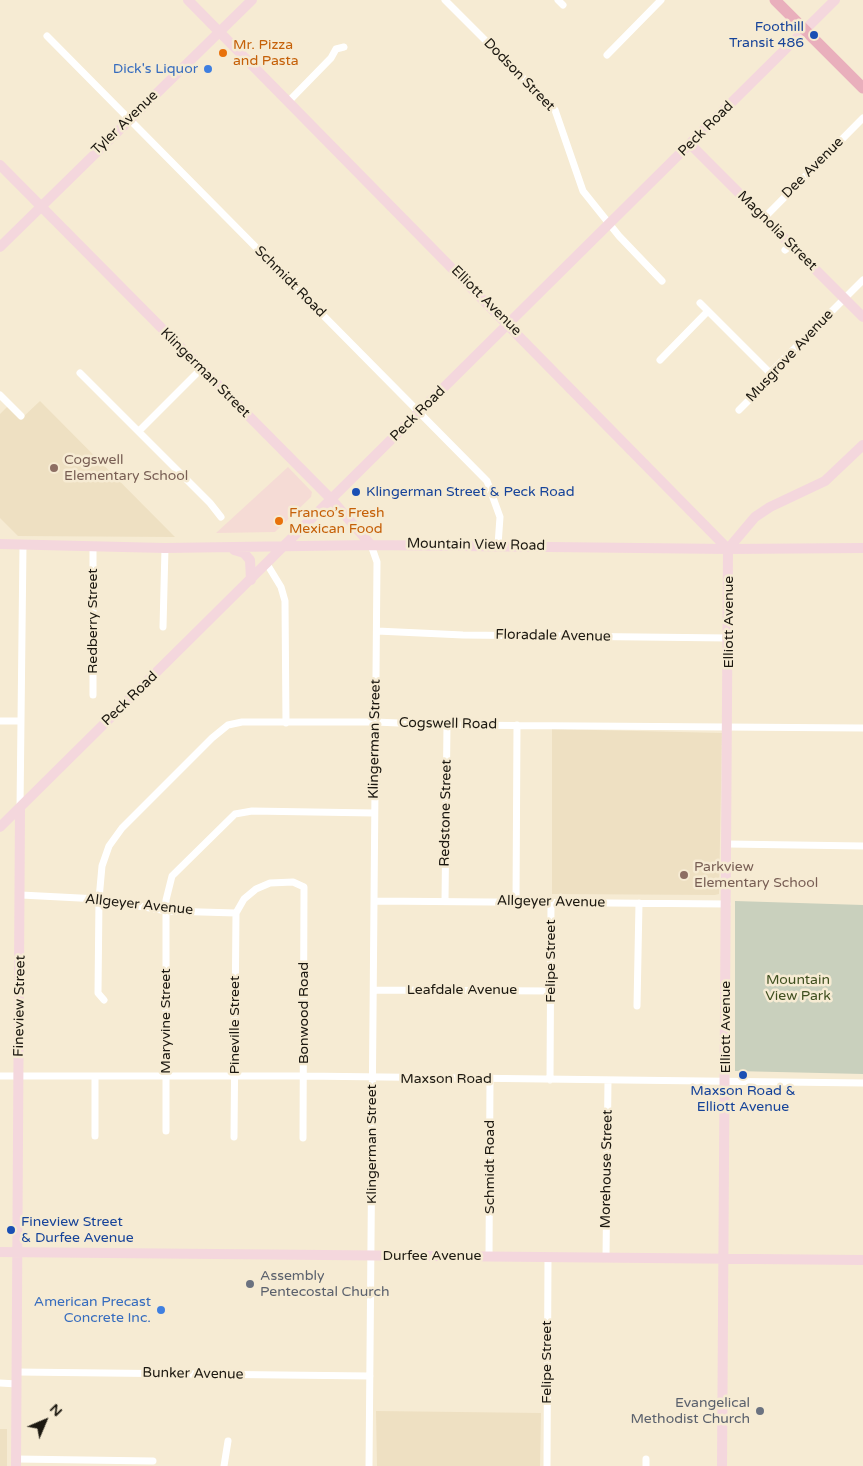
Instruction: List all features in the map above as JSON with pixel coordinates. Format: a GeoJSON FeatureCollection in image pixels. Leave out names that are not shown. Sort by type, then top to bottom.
{"type":"FeatureCollection","features":[{"type":"Feature","properties":{"kind":"main road"},"geometry":{"type":"LineString","coordinates":[[775,0],[863,88]]}},
{"type":"Feature","properties":{"kind":"street","name":"Elliott Avenue"},"geometry":{"type":"LineString","coordinates":[[188,0],[509,324],[728,549],[729,726],[722,1466]]}},
{"type":"Feature","properties":{"kind":"street","name":"Tyler Avenue"},"geometry":{"type":"LineString","coordinates":[[0,247],[252,0]]}},
{"type":"Feature","properties":{"kind":"street","name":"Dodson Street"},"geometry":{"type":"LineString","coordinates":[[446,0],[555,110],[583,191],[662,281]]}},
{"type":"Feature","properties":{"kind":"street"},"geometry":{"type":"LineString","coordinates":[[607,55],[661,0]]}},
{"type":"Feature","properties":{"kind":"street","name":"Peck Road"},"geometry":{"type":"LineString","coordinates":[[0,827],[836,0]]}},
{"type":"Feature","properties":{"kind":"street","name":"Schmidt Road"},"geometry":{"type":"LineString","coordinates":[[47,36],[487,481],[500,518],[498,545]]}},
{"type":"Feature","properties":{"kind":"street"},"geometry":{"type":"LineString","coordinates":[[289,101],[331,58],[336,49],[344,47]]}},
{"type":"Feature","properties":{"kind":"street","name":"Dee Avenue"},"geometry":{"type":"LineString","coordinates":[[764,218],[863,118]]}},
{"type":"Feature","properties":{"kind":"street","name":"Magnolia Street"},"geometry":{"type":"LineString","coordinates":[[691,145],[764,218],[788,247],[863,317]]}},
{"type":"Feature","properties":{"kind":"street","name":"Klingerman Street"},"geometry":{"type":"LineString","coordinates":[[0,165],[332,500],[371,544],[377,562],[374,722],[374,990],[369,1466]]}},
{"type":"Feature","properties":{"kind":"street","name":"Musgrove Avenue"},"geometry":{"type":"LineString","coordinates":[[739,410],[770,379],[770,373],[863,280]]}},
{"type":"Feature","properties":{"kind":"street"},"geometry":{"type":"LineString","coordinates":[[700,303],[770,373]]}},
{"type":"Feature","properties":{"kind":"street"},"geometry":{"type":"LineString","coordinates":[[660,360],[708,311]]}},
{"type":"Feature","properties":{"kind":"street"},"geometry":{"type":"LineString","coordinates":[[139,431],[201,369]]}},
{"type":"Feature","properties":{"kind":"street"},"geometry":{"type":"LineString","coordinates":[[80,373],[139,431],[221,517]]}},
{"type":"Feature","properties":{"kind":"street"},"geometry":{"type":"LineString","coordinates":[[0,395],[21,416]]}},
{"type":"Feature","properties":{"kind":"street"},"geometry":{"type":"LineString","coordinates":[[728,549],[755,517],[770,507],[825,481],[863,445]]}},
{"type":"Feature","properties":{"kind":"street","name":"Mountain View Road"},"geometry":{"type":"LineString","coordinates":[[0,544],[165,548],[371,544],[728,549],[863,548]]}},
{"type":"Feature","properties":{"kind":"street","name":"Fineview Street"},"geometry":{"type":"LineString","coordinates":[[16,1463],[21,895],[20,721],[23,545]]}},
{"type":"Feature","properties":{"kind":"street","name":"Redberry Street"},"geometry":{"type":"LineString","coordinates":[[93,547],[93,695]]}},
{"type":"Feature","properties":{"kind":"street"},"geometry":{"type":"LineString","coordinates":[[223,547],[248,556],[250,560],[250,580]]}},
{"type":"Feature","properties":{"kind":"street"},"geometry":{"type":"LineString","coordinates":[[163,627],[165,548]]}},
{"type":"Feature","properties":{"kind":"street"},"geometry":{"type":"LineString","coordinates":[[267,564],[282,588],[285,601],[286,722]]}},
{"type":"Feature","properties":{"kind":"street","name":"Floradale Avenue"},"geometry":{"type":"LineString","coordinates":[[377,631],[463,635],[729,638]]}},
{"type":"Feature","properties":{"kind":"street"},"geometry":{"type":"LineString","coordinates":[[0,721],[20,721]]}},
{"type":"Feature","properties":{"kind":"street","name":"Cogswell Road"},"geometry":{"type":"LineString","coordinates":[[98,900],[102,866],[115,837],[212,738],[228,725],[235,723],[374,722],[447,725],[863,728]]}},
{"type":"Feature","properties":{"kind":"street","name":"Redstone Street"},"geometry":{"type":"LineString","coordinates":[[445,901],[447,725]]}},
{"type":"Feature","properties":{"kind":"street"},"geometry":{"type":"LineString","coordinates":[[516,902],[517,725]]}},
{"type":"Feature","properties":{"kind":"street","name":"Maryvine Street"},"geometry":{"type":"LineString","coordinates":[[166,1131],[167,911],[168,890],[172,876],[235,814],[246,811],[374,813]]}},
{"type":"Feature","properties":{"kind":"street"},"geometry":{"type":"LineString","coordinates":[[728,844],[863,846]]}},
{"type":"Feature","properties":{"kind":"street","name":"Bonwood Road"},"geometry":{"type":"LineString","coordinates":[[236,913],[244,899],[256,889],[270,883],[293,882],[304,887],[303,1138]]}},
{"type":"Feature","properties":{"kind":"street","name":"Allgeyer Avenue"},"geometry":{"type":"LineString","coordinates":[[21,895],[98,900],[167,911],[236,913]]}},
{"type":"Feature","properties":{"kind":"street"},"geometry":{"type":"LineString","coordinates":[[98,900],[98,993],[104,1000]]}},
{"type":"Feature","properties":{"kind":"street","name":"Allgeyer Avenue"},"geometry":{"type":"LineString","coordinates":[[374,902],[727,904]]}},
{"type":"Feature","properties":{"kind":"street","name":"Felipe Street"},"geometry":{"type":"LineString","coordinates":[[550,1080],[551,903]]}},
{"type":"Feature","properties":{"kind":"street"},"geometry":{"type":"LineString","coordinates":[[637,1006],[638,904]]}},
{"type":"Feature","properties":{"kind":"street","name":"Pineville Street"},"geometry":{"type":"LineString","coordinates":[[234,1137],[236,913]]}},
{"type":"Feature","properties":{"kind":"street","name":"Leafdale Avenue"},"geometry":{"type":"LineString","coordinates":[[374,990],[551,991]]}},
{"type":"Feature","properties":{"kind":"street","name":"Maxson Road"},"geometry":{"type":"LineString","coordinates":[[0,1076],[304,1076],[863,1083]]}},
{"type":"Feature","properties":{"kind":"street"},"geometry":{"type":"LineString","coordinates":[[95,1076],[95,1136]]}},
{"type":"Feature","properties":{"kind":"street","name":"Schmidt Road"},"geometry":{"type":"LineString","coordinates":[[490,1079],[490,1256]]}},
{"type":"Feature","properties":{"kind":"street","name":"Morehouse Street"},"geometry":{"type":"LineString","coordinates":[[606,1257],[608,1080]]}},
{"type":"Feature","properties":{"kind":"street","name":"Durfee Avenue"},"geometry":{"type":"LineString","coordinates":[[0,1252],[863,1260]]}},
{"type":"Feature","properties":{"kind":"street","name":"Felipe Street"},"geometry":{"type":"LineString","coordinates":[[547,1466],[548,1258]]}},
{"type":"Feature","properties":{"kind":"street","name":"Bunker Avenue"},"geometry":{"type":"LineString","coordinates":[[17,1372],[370,1376]]}},
{"type":"Feature","properties":{"kind":"street"},"geometry":{"type":"LineString","coordinates":[[0,1383],[17,1384]]}},
{"type":"Feature","properties":{"kind":"street"},"geometry":{"type":"LineString","coordinates":[[224,1466],[228,1440]]}},
{"type":"Feature","properties":{"kind":"street"},"geometry":{"type":"LineString","coordinates":[[16,1463],[153,1461]]}},
{"type":"Feature","properties":{"kind":"shaded area","name":"Cogswell Elementary School"},"geometry":{"type":"Polygon","coordinates":[[[40,401],[175,537],[18,536],[0,518],[0,414],[9,405],[22,418],[40,401]]]}},
{"type":"Feature","properties":{"kind":"shaded area"},"geometry":{"type":"Polygon","coordinates":[[[288,467],[312,492],[311,497],[275,532],[216,533],[288,467]]]}},
{"type":"Feature","properties":{"kind":"shaded area"},"geometry":{"type":"Polygon","coordinates":[[[552,729],[722,733],[719,894],[552,894],[552,729]]]}},
{"type":"Feature","properties":{"kind":"shaded area"},"geometry":{"type":"Polygon","coordinates":[[[376,1411],[541,1413],[540,1466],[377,1466],[376,1411]]]}},
{"type":"Feature","properties":{"kind":"shaded area"},"geometry":{"type":"Polygon","coordinates":[[[0,1429],[7,1429],[7,1466],[0,1466],[0,1429]]]}},
{"type":"Feature","properties":{"kind":"green space","name":"Mountain View Park"},"geometry":{"type":"Polygon","coordinates":[[[735,901],[863,905],[863,1074],[735,1071],[735,901]]]}},
{"type":"Feature","properties":{"kind":"place","name":"Foothill Transit 486"},"geometry":{"type":"Point","coordinates":[814,35]}},
{"type":"Feature","properties":{"kind":"place","name":"Mr. Pizza and Pasta"},"geometry":{"type":"Point","coordinates":[223,53]}},
{"type":"Feature","properties":{"kind":"place","name":"Dick's Liquor"},"geometry":{"type":"Point","coordinates":[208,69]}},
{"type":"Feature","properties":{"kind":"place","name":"Cogswell Elementary School"},"geometry":{"type":"Point","coordinates":[54,468]}},
{"type":"Feature","properties":{"kind":"place","name":"Klingerman Street & Peck Road"},"geometry":{"type":"Point","coordinates":[356,492]}},
{"type":"Feature","properties":{"kind":"place","name":"Franco’s Fresh Mexican Food"},"geometry":{"type":"Point","coordinates":[279,521]}},
{"type":"Feature","properties":{"kind":"place","name":"Parkview Elementary School"},"geometry":{"type":"Point","coordinates":[684,875]}},
{"type":"Feature","properties":{"kind":"place","name":"Maxson Road & Elliott Avenue"},"geometry":{"type":"Point","coordinates":[743,1075]}},
{"type":"Feature","properties":{"kind":"place","name":"Fineview Street & Durfee Avenue"},"geometry":{"type":"Point","coordinates":[11,1230]}},
{"type":"Feature","properties":{"kind":"place","name":"Assembly Pentecostal Church"},"geometry":{"type":"Point","coordinates":[250,1284]}},
{"type":"Feature","properties":{"kind":"place","name":"American Precast Concrete Inc."},"geometry":{"type":"Point","coordinates":[161,1310]}},
{"type":"Feature","properties":{"kind":"place","name":"Evangelical Methodist Church"},"geometry":{"type":"Point","coordinates":[760,1411]}}]}
